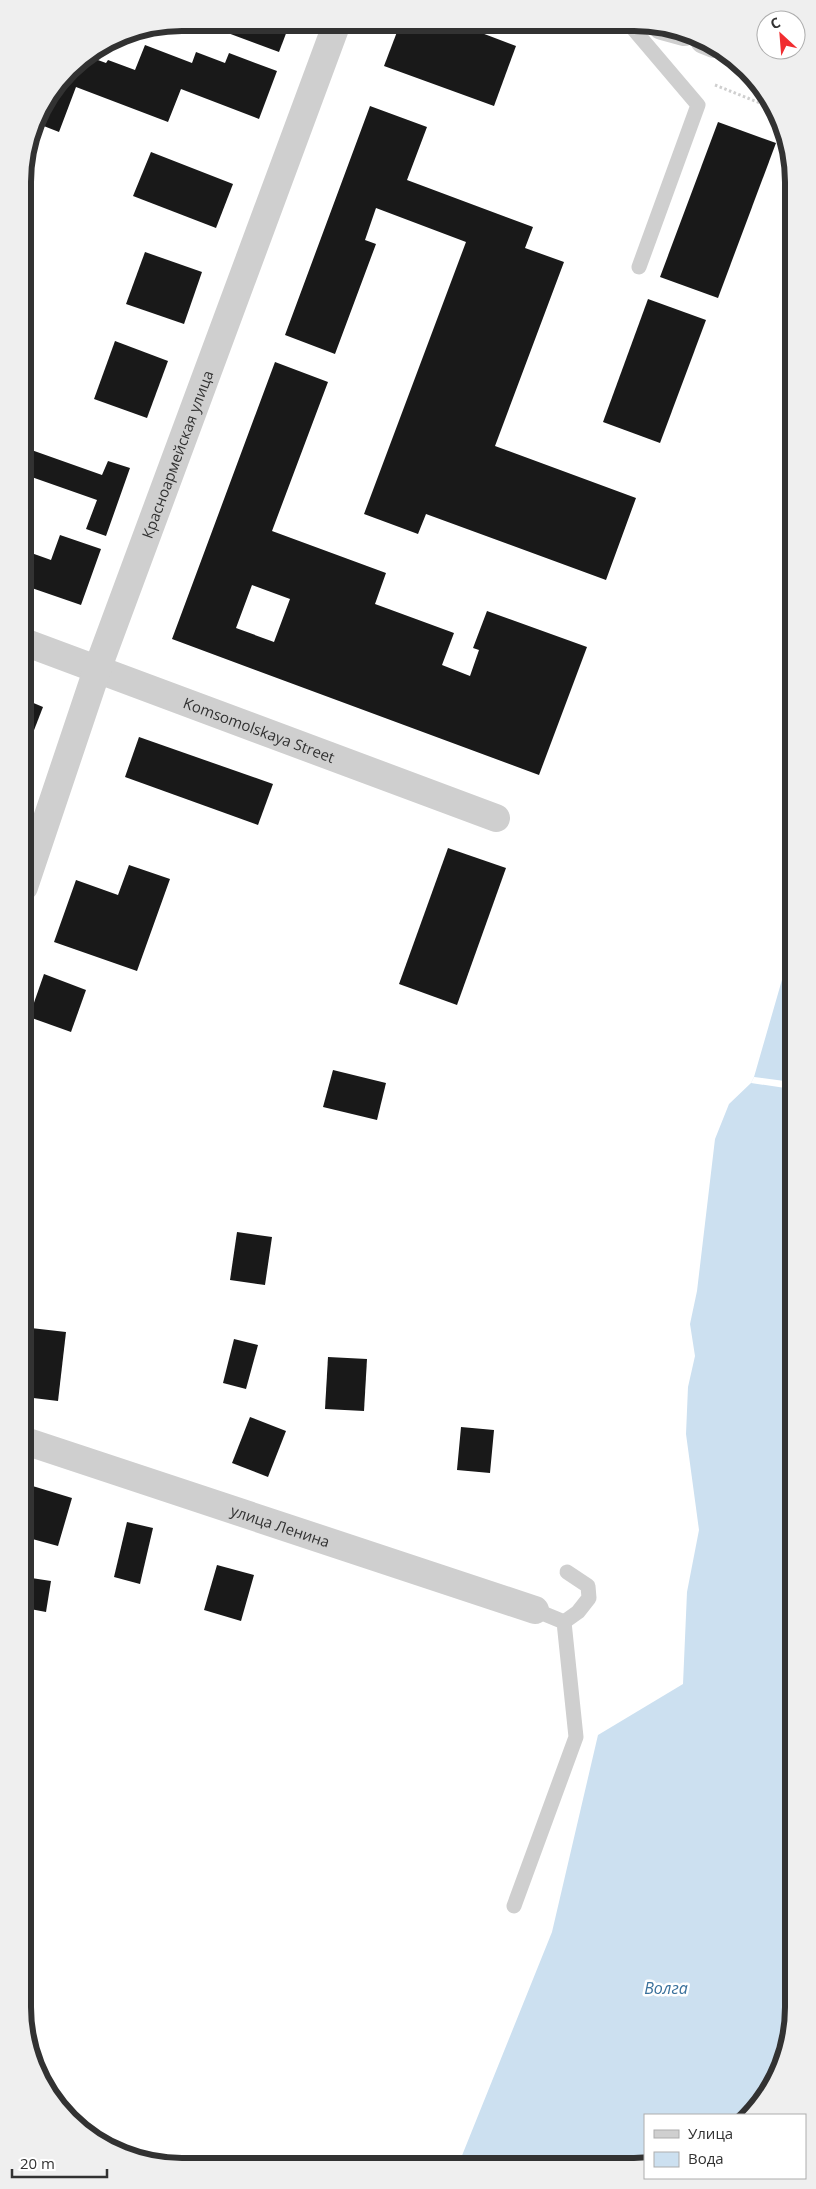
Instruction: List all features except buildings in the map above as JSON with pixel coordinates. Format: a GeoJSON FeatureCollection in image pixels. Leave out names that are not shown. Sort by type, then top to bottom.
{"type":"FeatureCollection","features":[{"type":"Feature","properties":{"kind":"street","name":"Красноармейская улица"},"geometry":{"type":"LineString","coordinates":[[32,864],[97,670],[334,32]]}},
{"type":"Feature","properties":{"kind":"street","name":"Komsomolskaya Street"},"geometry":{"type":"LineString","coordinates":[[32,645],[496,818]]}},
{"type":"Feature","properties":{"kind":"street","name":"улица Ленина"},"geometry":{"type":"LineString","coordinates":[[31,1443],[535,1610]]}},
{"type":"Feature","properties":{"kind":"lane"},"geometry":{"type":"LineString","coordinates":[[635,31],[698,105],[639,267]]}},
{"type":"Feature","properties":{"kind":"lane"},"geometry":{"type":"LineString","coordinates":[[564,1622],[578,1612],[590,1598],[588,1586],[567,1572]]}},
{"type":"Feature","properties":{"kind":"lane"},"geometry":{"type":"LineString","coordinates":[[535,1610],[564,1622]]}},
{"type":"Feature","properties":{"kind":"lane"},"geometry":{"type":"LineString","coordinates":[[514,1906],[576,1737],[564,1622]]}},
{"type":"Feature","properties":{"kind":"path"},"geometry":{"type":"LineString","coordinates":[[713,85],[763,104]]}},
{"type":"Feature","properties":{"kind":"water","name":"Волга"},"geometry":{"type":"Polygon","coordinates":[[[785,971],[784,2017],[777,2055],[759,2091],[739,2114],[644,2114],[644,2157],[461,2158],[552,1932],[598,1735],[683,1684],[687,1592],[699,1530],[686,1434],[688,1387],[695,1356],[690,1324],[697,1291],[715,1139],[729,1104],[751,1083],[785,971]]]}},
{"type":"Feature","properties":{"kind":"pier"},"geometry":{"type":"Polygon","coordinates":[[[754,1077],[785,1081],[785,1088],[751,1083],[754,1077]]]}}]}
